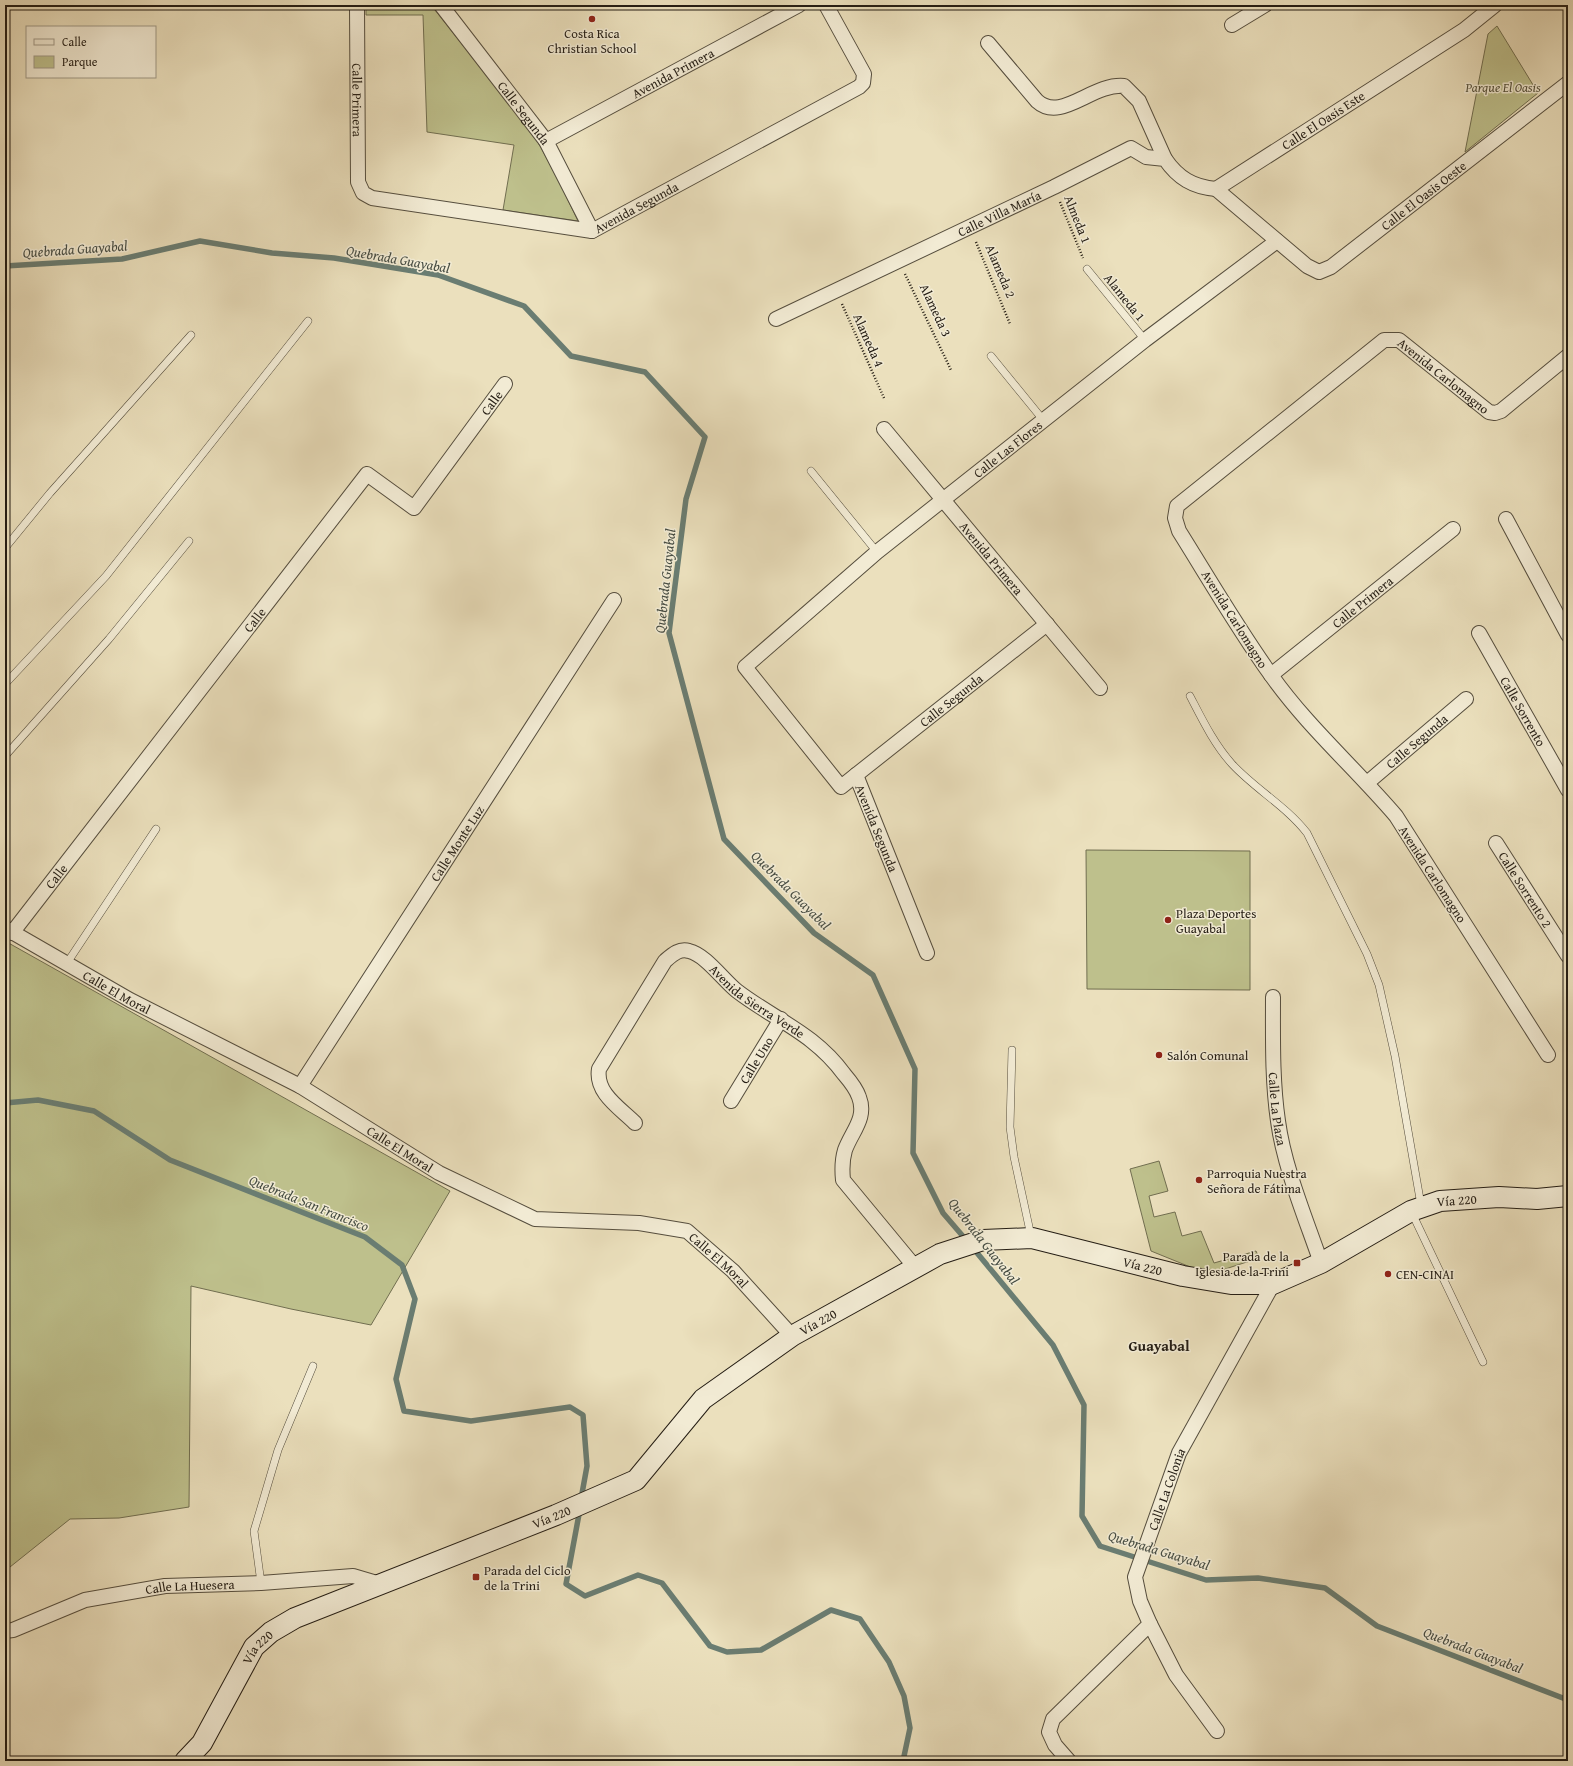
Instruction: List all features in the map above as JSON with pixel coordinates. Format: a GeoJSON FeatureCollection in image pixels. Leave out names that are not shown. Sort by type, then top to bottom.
{"type":"FeatureCollection","features":[{"type":"Feature","properties":{"kind":"main road","name":"Vía 220"},"geometry":{"type":"LineString","coordinates":[[185,1761],[202,1743],[254,1647],[272,1632],[295,1618],[556,1515],[636,1480],[703,1399],[792,1336],[940,1254],[983,1240],[1032,1238],[1183,1276],[1231,1284],[1273,1284],[1321,1263],[1416,1209],[1448,1200],[1499,1197],[1567,1199]]}},
{"type":"Feature","properties":{"kind":"street","name":"Calle Primera"},"geometry":{"type":"LineString","coordinates":[[357,5],[358,182],[363,193]]}},
{"type":"Feature","properties":{"kind":"street","name":"Calle Segunda"},"geometry":{"type":"LineString","coordinates":[[441,5],[546,141],[592,231]]}},
{"type":"Feature","properties":{"kind":"street","name":"Avenida Primera"},"geometry":{"type":"LineString","coordinates":[[546,141],[799,5]]}},
{"type":"Feature","properties":{"kind":"street","name":"Avenida Segunda"},"geometry":{"type":"LineString","coordinates":[[363,193],[372,198],[592,231],[859,87],[863,83],[864,74],[826,5]]}},
{"type":"Feature","properties":{"kind":"street"},"geometry":{"type":"LineString","coordinates":[[1232,25],[1265,5]]}},
{"type":"Feature","properties":{"kind":"street","name":"Calle El Oasis Este"},"geometry":{"type":"LineString","coordinates":[[1216,189],[1464,30],[1495,5]]}},
{"type":"Feature","properties":{"kind":"street"},"geometry":{"type":"LineString","coordinates":[[988,43],[1037,102],[1048,108],[1060,108],[1109,86],[1124,86],[1139,101],[1165,159],[1174,172],[1201,188],[1216,189],[1277,241]]}},
{"type":"Feature","properties":{"kind":"street","name":"Calle El Oasis Oeste"},"geometry":{"type":"LineString","coordinates":[[1277,241],[1307,266],[1319,272],[1331,267],[1568,83]]}},
{"type":"Feature","properties":{"kind":"street","name":"Calle Villa María"},"geometry":{"type":"LineString","coordinates":[[776,319],[1131,148],[1146,157],[1165,159]]}},
{"type":"Feature","properties":{"kind":"street","name":"Calle Las Flores"},"geometry":{"type":"LineString","coordinates":[[745,667],[877,552],[1145,340],[1277,241]]}},
{"type":"Feature","properties":{"kind":"street","name":"Avenida Carlomagno"},"geometry":{"type":"LineString","coordinates":[[1548,1055],[1396,816],[1368,783],[1307,721],[1271,675],[1179,531],[1175,518],[1177,506],[1384,340],[1399,340],[1489,412],[1495,413],[1502,411],[1568,356]]}},
{"type":"Feature","properties":{"kind":"street","name":"Calle"},"geometry":{"type":"LineString","coordinates":[[9,930],[367,474],[414,508],[506,384]]}},
{"type":"Feature","properties":{"kind":"street","name":"Avenida Primera"},"geometry":{"type":"LineString","coordinates":[[884,429],[1100,688]]}},
{"type":"Feature","properties":{"kind":"street"},"geometry":{"type":"LineString","coordinates":[[1506,519],[1568,635]]}},
{"type":"Feature","properties":{"kind":"street","name":"Calle Primera"},"geometry":{"type":"LineString","coordinates":[[1271,675],[1453,530]]}},
{"type":"Feature","properties":{"kind":"street","name":"Calle Monte Luz"},"geometry":{"type":"LineString","coordinates":[[300,1086],[614,600]]}},
{"type":"Feature","properties":{"kind":"street","name":"Calle Segunda"},"geometry":{"type":"LineString","coordinates":[[856,775],[1047,624]]}},
{"type":"Feature","properties":{"kind":"street","name":"Calle Sorrento"},"geometry":{"type":"LineString","coordinates":[[1479,632],[1568,790]]}},
{"type":"Feature","properties":{"kind":"street","name":"Avenida Segunda"},"geometry":{"type":"LineString","coordinates":[[745,667],[840,787],[856,775],[927,954]]}},
{"type":"Feature","properties":{"kind":"street","name":"Calle Segunda"},"geometry":{"type":"LineString","coordinates":[[1368,783],[1466,699]]}},
{"type":"Feature","properties":{"kind":"street","name":"Calle Sorrento 2"},"geometry":{"type":"LineString","coordinates":[[1496,843],[1568,956]]}},
{"type":"Feature","properties":{"kind":"street","name":"Calle El Moral"},"geometry":{"type":"LineString","coordinates":[[9,930],[130,1000],[300,1086],[439,1173],[535,1219],[639,1223],[687,1231],[733,1271],[792,1336]]}},
{"type":"Feature","properties":{"kind":"street","name":"Avenida Sierra Verde"},"geometry":{"type":"LineString","coordinates":[[635,1123],[601,1090],[598,1077],[599,1069],[665,961],[674,952],[687,950],[698,954],[737,991],[817,1043],[838,1065],[859,1097],[862,1110],[860,1122],[846,1150],[842,1168],[843,1180],[915,1267]]}},
{"type":"Feature","properties":{"kind":"street","name":"Calle La Plaza"},"geometry":{"type":"LineString","coordinates":[[1273,997],[1273,1071],[1278,1122],[1293,1182],[1321,1263]]}},
{"type":"Feature","properties":{"kind":"street","name":"Calle Uno"},"geometry":{"type":"LineString","coordinates":[[731,1101],[781,1019]]}},
{"type":"Feature","properties":{"kind":"street","name":"Calle La Colonia"},"geometry":{"type":"LineString","coordinates":[[1217,1731],[1176,1675],[1140,1601],[1135,1577],[1146,1550],[1179,1453],[1273,1284]]}},
{"type":"Feature","properties":{"kind":"street","name":"Calle La Huesera"},"geometry":{"type":"LineString","coordinates":[[5,1631],[13,1630],[85,1600],[165,1586],[261,1583],[353,1576],[380,1584]]}},
{"type":"Feature","properties":{"kind":"street"},"geometry":{"type":"LineString","coordinates":[[1069,1761],[1055,1745],[1049,1732],[1053,1719],[1150,1624]]}},
{"type":"Feature","properties":{"kind":"lane","name":"Alameda 1"},"geometry":{"type":"LineString","coordinates":[[1087,269],[1145,340]]}},
{"type":"Feature","properties":{"kind":"lane"},"geometry":{"type":"LineString","coordinates":[[5,684],[106,576],[308,321]]}},
{"type":"Feature","properties":{"kind":"lane"},"geometry":{"type":"LineString","coordinates":[[5,548],[50,493],[190,335]]}},
{"type":"Feature","properties":{"kind":"lane"},"geometry":{"type":"LineString","coordinates":[[991,356],[1044,421]]}},
{"type":"Feature","properties":{"kind":"lane"},"geometry":{"type":"LineString","coordinates":[[811,471],[877,552]]}},
{"type":"Feature","properties":{"kind":"lane"},"geometry":{"type":"LineString","coordinates":[[5,756],[109,639],[190,541]]}},
{"type":"Feature","properties":{"kind":"lane"},"geometry":{"type":"LineString","coordinates":[[1190,696],[1210,732],[1232,764],[1298,820],[1307,833],[1367,954],[1379,985],[1392,1042],[1416,1209],[1483,1362]]}},
{"type":"Feature","properties":{"kind":"lane"},"geometry":{"type":"LineString","coordinates":[[67,963],[156,829]]}},
{"type":"Feature","properties":{"kind":"lane"},"geometry":{"type":"LineString","coordinates":[[1012,1050],[1010,1127],[1014,1157],[1032,1238]]}},
{"type":"Feature","properties":{"kind":"lane"},"geometry":{"type":"LineString","coordinates":[[261,1583],[254,1531],[278,1450],[313,1366]]}},
{"type":"Feature","properties":{"kind":"path","name":"Almeda 1"},"geometry":{"type":"LineString","coordinates":[[1054,186],[1083,259]]}},
{"type":"Feature","properties":{"kind":"path","name":"Alameda 2"},"geometry":{"type":"LineString","coordinates":[[969,227],[1010,324]]}},
{"type":"Feature","properties":{"kind":"path","name":"Alameda 3"},"geometry":{"type":"LineString","coordinates":[[899,260],[951,370]]}},
{"type":"Feature","properties":{"kind":"path","name":"Alameda 4"},"geometry":{"type":"LineString","coordinates":[[836,291],[884,398]]}},
{"type":"Feature","properties":{"kind":"green space"},"geometry":{"type":"Polygon","coordinates":[[[366,5],[431,5],[534,135],[558,179],[578,221],[503,210],[514,145],[427,132],[423,15],[366,15],[366,5]]]}},
{"type":"Feature","properties":{"kind":"green space","name":"Parque El Oasis"},"geometry":{"type":"Polygon","coordinates":[[[1497,26],[1538,93],[1465,152],[1488,34],[1497,26]]]}},
{"type":"Feature","properties":{"kind":"green space","name":"Plaza Deportes Guayabal"},"geometry":{"type":"Polygon","coordinates":[[[1086,850],[1250,851],[1250,990],[1087,989],[1086,850]]]}},
{"type":"Feature","properties":{"kind":"green space"},"geometry":{"type":"Polygon","coordinates":[[[5,941],[450,1191],[371,1325],[291,1309],[191,1286],[189,1507],[119,1518],[70,1519],[5,1571],[5,941]]]}},
{"type":"Feature","properties":{"kind":"green space"},"geometry":{"type":"Polygon","coordinates":[[[1159,1161],[1168,1191],[1149,1196],[1154,1217],[1175,1212],[1182,1236],[1201,1231],[1214,1263],[1256,1251],[1259,1258],[1213,1273],[1205,1273],[1151,1251],[1130,1169],[1159,1161]]]}},
{"type":"Feature","properties":{"kind":"waterway","name":"Quebrada Guayabal"},"geometry":{"type":"LineString","coordinates":[[5,266],[122,259],[200,241],[272,253],[334,258],[438,275],[524,306],[571,356],[645,372],[705,437],[686,499],[669,633],[724,839],[814,933],[873,975],[915,1069],[913,1153],[943,1213],[967,1241]]}},
{"type":"Feature","properties":{"kind":"waterway","name":"Quebrada San Francisco"},"geometry":{"type":"LineString","coordinates":[[5,1103],[38,1100],[94,1111],[170,1160],[365,1237],[402,1265],[415,1299],[396,1379],[404,1411],[471,1421],[570,1407],[583,1415],[587,1466],[581,1499]]}},
{"type":"Feature","properties":{"kind":"waterway","name":"Quebrada Guayabal"},"geometry":{"type":"LineString","coordinates":[[973,1248],[1053,1345],[1084,1405],[1082,1516],[1100,1546],[1206,1580],[1258,1578],[1325,1588],[1377,1626],[1568,1700]]}},
{"type":"Feature","properties":{"kind":"waterway","name":"Quebrada San Francisco"},"geometry":{"type":"LineString","coordinates":[[580,1509],[566,1584],[585,1596],[638,1575],[662,1583],[710,1646],[727,1652],[761,1650],[831,1610],[860,1619],[889,1662],[904,1696],[910,1728],[903,1761]]}},
{"type":"Feature","properties":{"kind":"place","name":"Costa Rica Christian School"},"geometry":{"type":"Point","coordinates":[592,19]}},
{"type":"Feature","properties":{"kind":"place","name":"Plaza Deportes Guayabal"},"geometry":{"type":"Point","coordinates":[1168,920]}},
{"type":"Feature","properties":{"kind":"place","name":"Salón Comunal"},"geometry":{"type":"Point","coordinates":[1159,1055]}},
{"type":"Feature","properties":{"kind":"place","name":"Parroquia Nuestra Señora de Fátima"},"geometry":{"type":"Point","coordinates":[1199,1180]}},
{"type":"Feature","properties":{"kind":"place","name":"Parada de la Iglesia de la Trini"},"geometry":{"type":"Point","coordinates":[1297,1263]}},
{"type":"Feature","properties":{"kind":"place","name":"CEN-CINAI"},"geometry":{"type":"Point","coordinates":[1388,1274]}},
{"type":"Feature","properties":{"kind":"place","name":"Parada del Ciclo de la Trini"},"geometry":{"type":"Point","coordinates":[476,1577]}},
{"type":"Feature","properties":{"kind":"district","name":"Guayabal"},"geometry":{"type":"Point","coordinates":[1159,1346]}}]}
